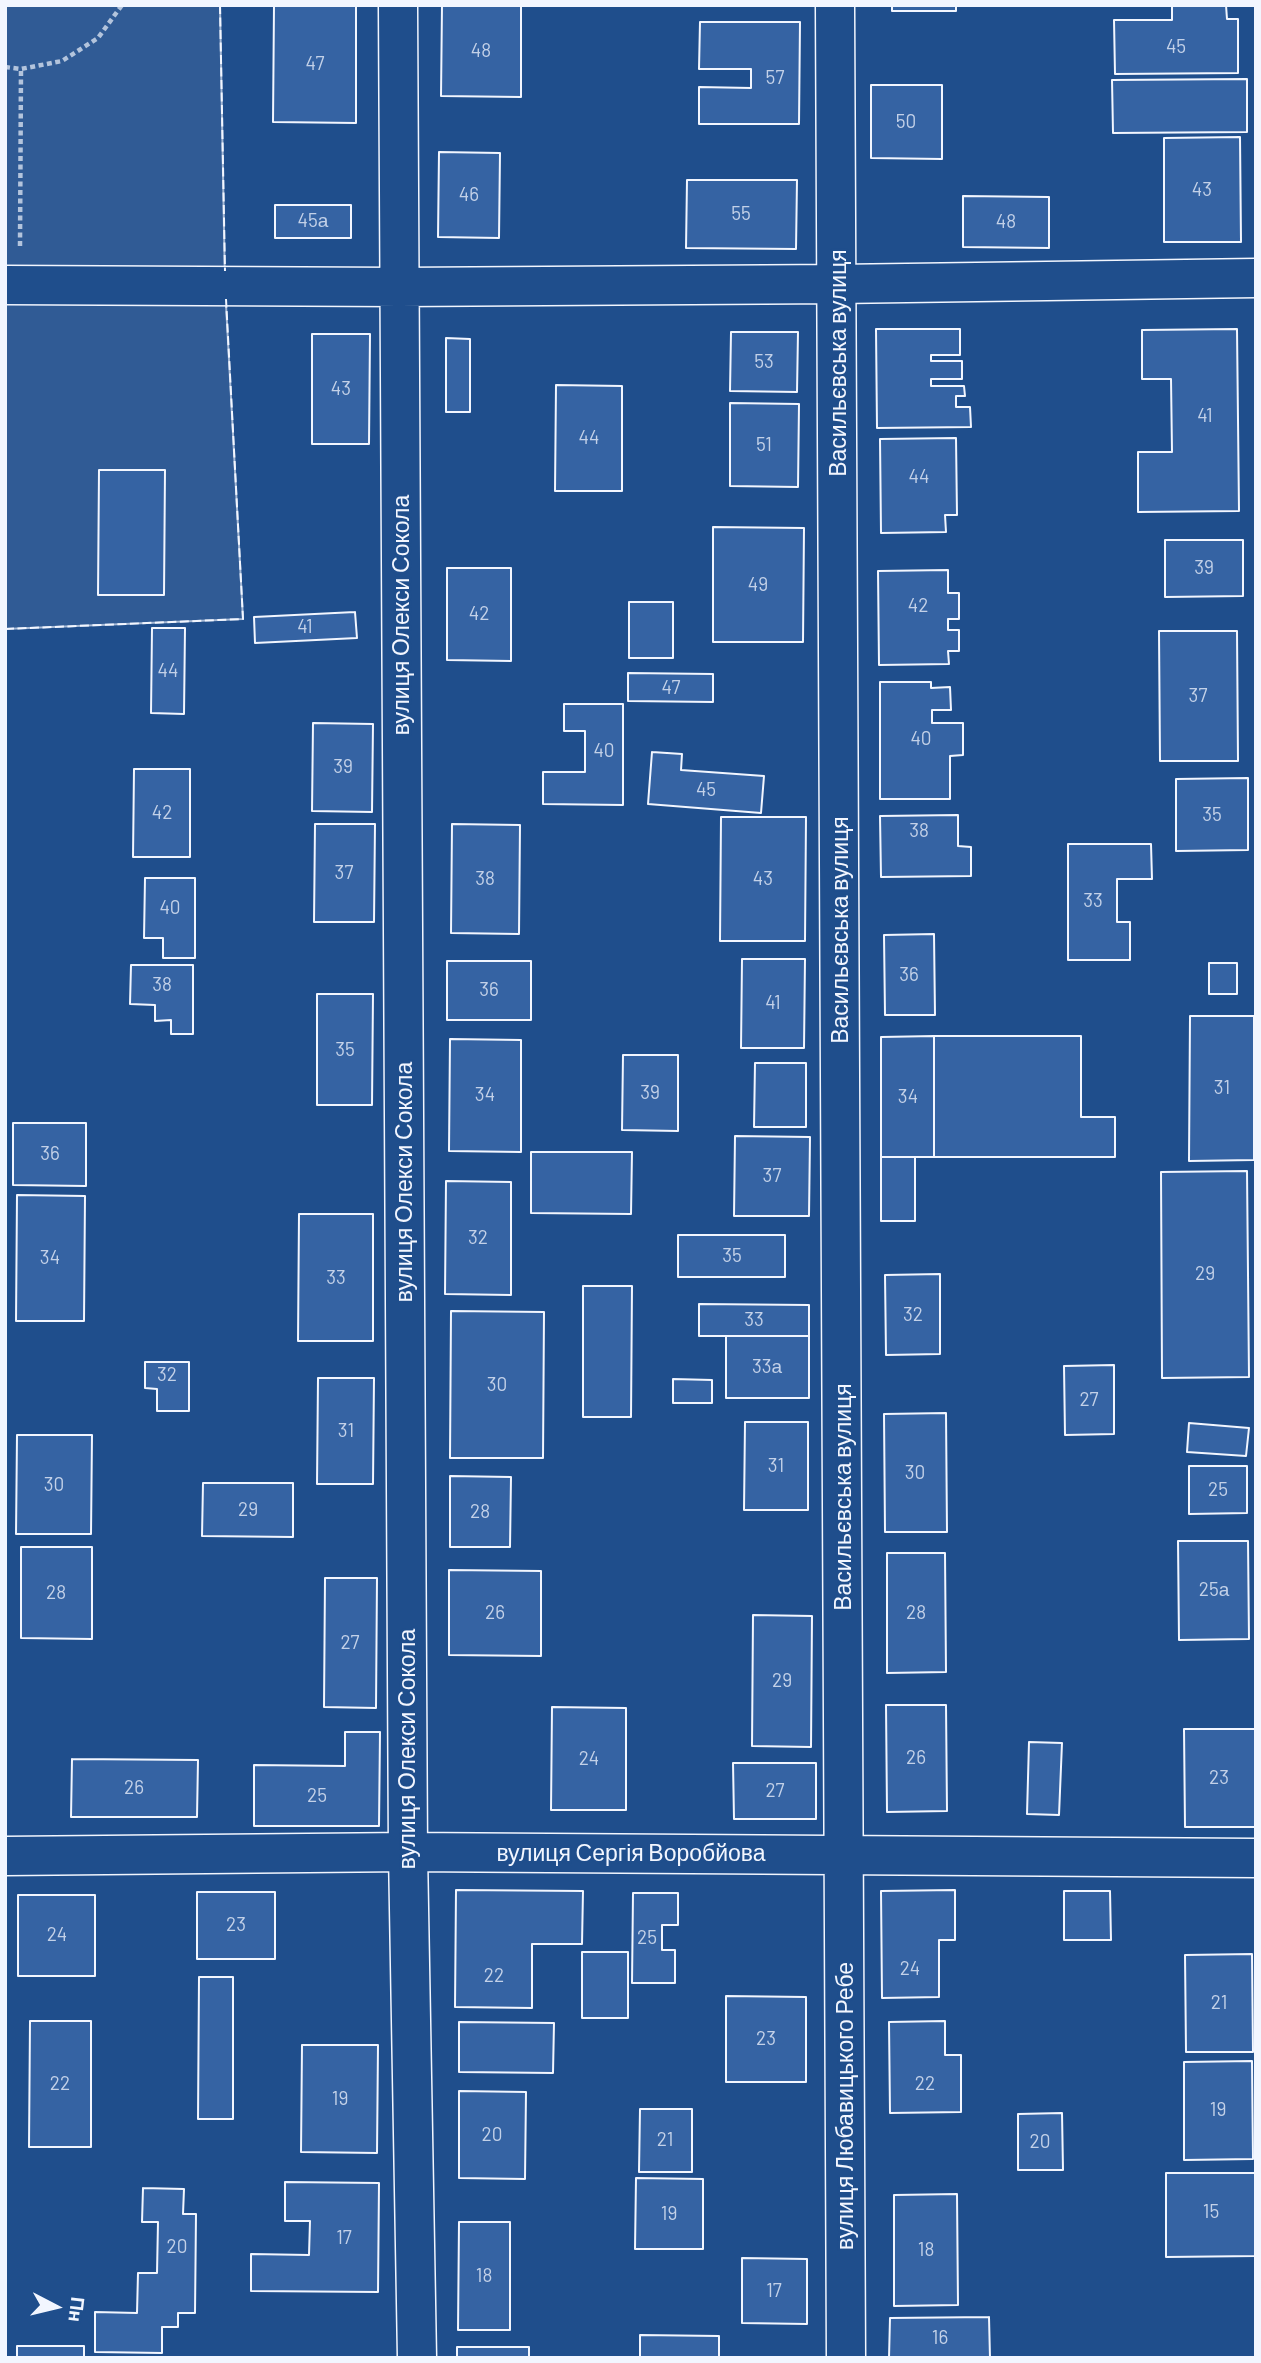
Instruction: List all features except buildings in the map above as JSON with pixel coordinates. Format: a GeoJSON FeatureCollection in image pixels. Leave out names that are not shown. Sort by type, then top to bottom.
{"type":"FeatureCollection","features":[{"type":"Feature","properties":{"kind":"street","name":"вулиця Олекси Сокола"},"geometry":{"type":"LineString","coordinates":[[398,5],[408,1852],[416,2358]]}},
{"type":"Feature","properties":{"kind":"street","name":"Васильєвська вулиця"},"geometry":{"type":"LineString","coordinates":[[835,5],[844,1854]]}},
{"type":"Feature","properties":{"kind":"street"},"geometry":{"type":"LineString","coordinates":[[13,285],[400,287],[1256,278]]}},
{"type":"Feature","properties":{"kind":"street","name":"вулиця Сергія Воробйова"},"geometry":{"type":"LineString","coordinates":[[5,1856],[408,1852],[1256,1857]]}},
{"type":"Feature","properties":{"kind":"street","name":"вулиця Любавицького Ребе"},"geometry":{"type":"LineString","coordinates":[[844,1854],[846,2358]]}},
{"type":"Feature","properties":{"kind":"path"},"geometry":{"type":"LineString","coordinates":[[5,67],[22,69],[62,61],[98,38],[122,5]]}},
{"type":"Feature","properties":{"kind":"path"},"geometry":{"type":"LineString","coordinates":[[13,285],[22,69]]}},
{"type":"Feature","properties":{"kind":"shaded area"},"geometry":{"type":"Polygon","coordinates":[[[5,5],[220,5],[225,286],[243,619],[5,629],[5,5]]]}},
{"type":"Feature","properties":{"kind":"fence"},"geometry":{"type":"LineString","coordinates":[[220,5],[225,271]]}},
{"type":"Feature","properties":{"kind":"fence"},"geometry":{"type":"LineString","coordinates":[[5,629],[243,619],[226,299]]}}]}
